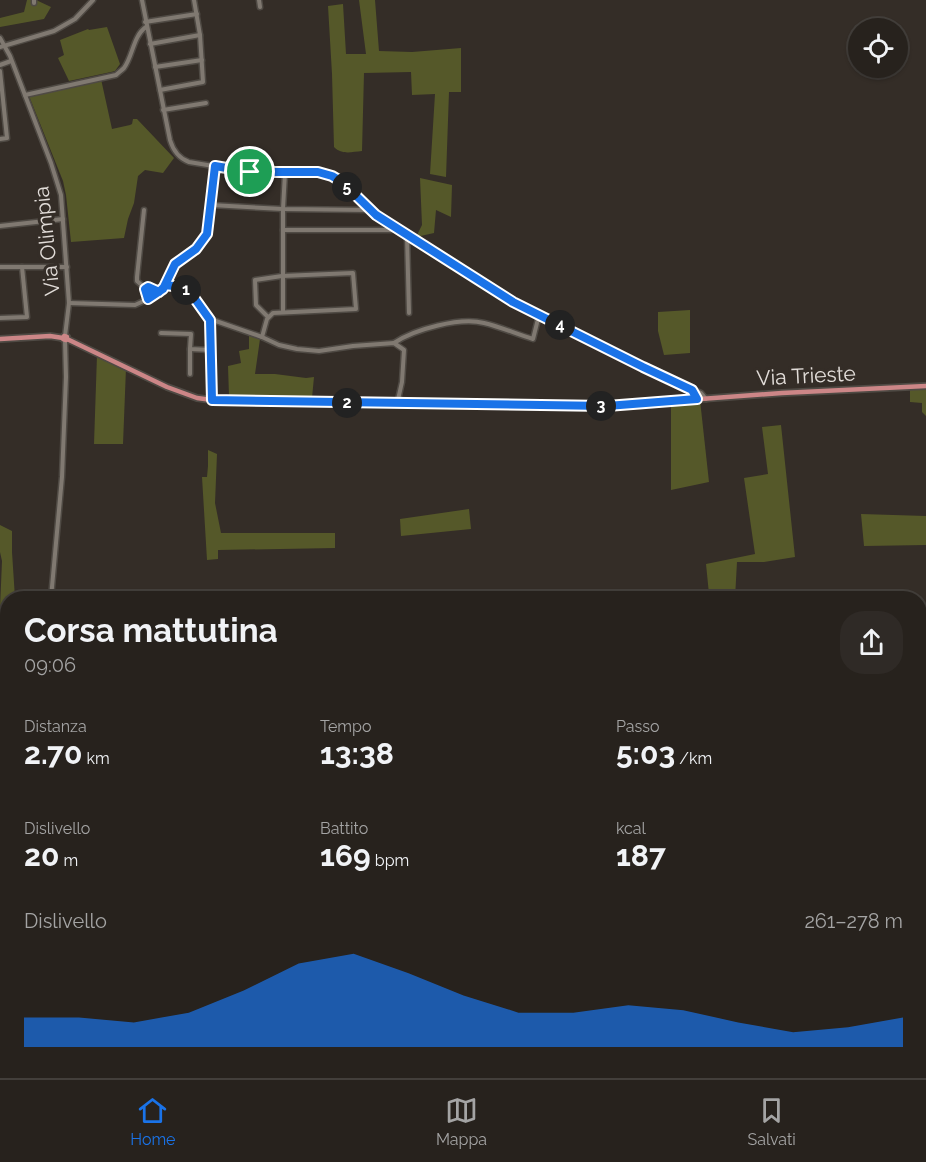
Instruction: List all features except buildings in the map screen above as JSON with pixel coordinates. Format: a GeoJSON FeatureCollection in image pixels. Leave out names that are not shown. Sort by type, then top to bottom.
{"type":"FeatureCollection","features":[{"type":"Feature","properties":{"kind":"main road"},"geometry":{"type":"LineString","coordinates":[[0,339],[50,336],[65,338]]}},
{"type":"Feature","properties":{"kind":"main road","name":"Via Trieste"},"geometry":{"type":"LineString","coordinates":[[65,338],[167,387],[196,398],[212,400],[607,406],[782,393],[926,386]]}},
{"type":"Feature","properties":{"kind":"street"},"geometry":{"type":"LineString","coordinates":[[2,46],[67,25],[93,0]]}},
{"type":"Feature","properties":{"kind":"street"},"geometry":{"type":"LineString","coordinates":[[143,0],[170,140],[178,155],[184,160],[250,172],[318,172],[332,176],[342,182],[370,210],[396,229],[513,302],[643,367],[703,394],[706,399]]}},
{"type":"Feature","properties":{"kind":"street"},"geometry":{"type":"LineString","coordinates":[[160,90],[203,82],[195,0]]}},
{"type":"Feature","properties":{"kind":"street"},"geometry":{"type":"LineString","coordinates":[[259,0],[260,7]]}},
{"type":"Feature","properties":{"kind":"street"},"geometry":{"type":"LineString","coordinates":[[25,95],[116,75],[124,68],[146,24],[197,14]]}},
{"type":"Feature","properties":{"kind":"street"},"geometry":{"type":"LineString","coordinates":[[150,44],[200,35]]}},
{"type":"Feature","properties":{"kind":"street","name":"Via Olimpia"},"geometry":{"type":"LineString","coordinates":[[0,38],[25,95],[61,195],[69,303],[65,338],[66,376],[62,477],[52,591]]}},
{"type":"Feature","properties":{"kind":"street"},"geometry":{"type":"LineString","coordinates":[[155,67],[202,60]]}},
{"type":"Feature","properties":{"kind":"street"},"geometry":{"type":"LineString","coordinates":[[0,65],[11,61]]}},
{"type":"Feature","properties":{"kind":"street"},"geometry":{"type":"LineString","coordinates":[[0,71],[7,138],[0,139]]}},
{"type":"Feature","properties":{"kind":"street"},"geometry":{"type":"LineString","coordinates":[[163,110],[206,103]]}},
{"type":"Feature","properties":{"kind":"street"},"geometry":{"type":"LineString","coordinates":[[69,303],[135,305],[159,292],[166,285],[175,264],[196,249],[207,234],[215,166]]}},
{"type":"Feature","properties":{"kind":"street"},"geometry":{"type":"LineString","coordinates":[[283,312],[285,173]]}},
{"type":"Feature","properties":{"kind":"street"},"geometry":{"type":"LineString","coordinates":[[211,204],[283,209],[370,210]]}},
{"type":"Feature","properties":{"kind":"street"},"geometry":{"type":"LineString","coordinates":[[144,210],[137,281],[145,288],[148,299]]}},
{"type":"Feature","properties":{"kind":"street"},"geometry":{"type":"LineString","coordinates":[[0,226],[63,219]]}},
{"type":"Feature","properties":{"kind":"street"},"geometry":{"type":"LineString","coordinates":[[283,230],[396,229]]}},
{"type":"Feature","properties":{"kind":"street"},"geometry":{"type":"LineString","coordinates":[[407,236],[409,313]]}},
{"type":"Feature","properties":{"kind":"street"},"geometry":{"type":"LineString","coordinates":[[0,267],[67,267]]}},
{"type":"Feature","properties":{"kind":"street"},"geometry":{"type":"LineString","coordinates":[[0,318],[27,317],[22,267]]}},
{"type":"Feature","properties":{"kind":"street"},"geometry":{"type":"LineString","coordinates":[[262,337],[268,317],[273,313],[356,309],[353,273],[282,276],[255,280],[256,305],[268,317]]}},
{"type":"Feature","properties":{"kind":"street"},"geometry":{"type":"LineString","coordinates":[[166,285],[180,287],[190,292],[210,320],[212,400]]}},
{"type":"Feature","properties":{"kind":"street"},"geometry":{"type":"LineString","coordinates":[[145,288],[151,287],[159,292]]}},
{"type":"Feature","properties":{"kind":"street"},"geometry":{"type":"LineString","coordinates":[[210,320],[279,345],[312,351],[394,343],[411,333],[431,327],[471,321],[485,323],[533,339],[539,315]]}},
{"type":"Feature","properties":{"kind":"street"},"geometry":{"type":"LineString","coordinates":[[161,333],[190,334],[190,374]]}},
{"type":"Feature","properties":{"kind":"street"},"geometry":{"type":"LineString","coordinates":[[394,343],[404,350],[402,381],[397,404]]}},
{"type":"Feature","properties":{"kind":"street"},"geometry":{"type":"LineString","coordinates":[[190,349],[210,350]]}},
{"type":"Feature","properties":{"kind":"street"},"geometry":{"type":"LineString","coordinates":[[692,390],[697,399]]}},
{"type":"Feature","properties":{"kind":"green space"},"geometry":{"type":"Polygon","coordinates":[[[27,0],[36,0],[51,7],[44,19],[0,27],[0,18],[24,12],[27,0]]]}},
{"type":"Feature","properties":{"kind":"green space"},"geometry":{"type":"Polygon","coordinates":[[[359,0],[375,0],[379,51],[412,52],[461,48],[461,92],[449,92],[446,177],[430,174],[435,94],[412,95],[411,72],[364,73],[362,151],[343,152],[334,147],[328,6],[343,4],[346,54],[366,54],[359,0]]]}},
{"type":"Feature","properties":{"kind":"green space"},"geometry":{"type":"Polygon","coordinates":[[[107,27],[120,64],[115,71],[69,81],[58,58],[64,55],[60,40],[88,29],[107,27]]]}},
{"type":"Feature","properties":{"kind":"green space"},"geometry":{"type":"Polygon","coordinates":[[[101,79],[112,129],[130,125],[133,119],[137,119],[174,158],[163,173],[145,170],[138,176],[134,203],[124,238],[71,242],[63,181],[29,96],[101,79]]]}},
{"type":"Feature","properties":{"kind":"green space"},"geometry":{"type":"Polygon","coordinates":[[[420,178],[452,185],[451,217],[436,210],[434,233],[416,237],[422,225],[420,178]]]}},
{"type":"Feature","properties":{"kind":"green space"},"geometry":{"type":"Polygon","coordinates":[[[690,310],[690,353],[664,355],[658,331],[658,312],[690,310]]]}},
{"type":"Feature","properties":{"kind":"green space"},"geometry":{"type":"Polygon","coordinates":[[[249,334],[260,339],[255,374],[314,377],[312,398],[229,396],[228,366],[241,363],[239,351],[249,349],[249,334]]]}},
{"type":"Feature","properties":{"kind":"green space"},"geometry":{"type":"Polygon","coordinates":[[[97,355],[126,368],[123,444],[94,444],[97,355]]]}},
{"type":"Feature","properties":{"kind":"green space"},"geometry":{"type":"Polygon","coordinates":[[[926,388],[926,416],[922,412],[922,403],[910,402],[910,389],[926,388]]]}},
{"type":"Feature","properties":{"kind":"green space"},"geometry":{"type":"Polygon","coordinates":[[[700,400],[709,482],[671,490],[671,403],[700,400]]]}},
{"type":"Feature","properties":{"kind":"green space"},"geometry":{"type":"Polygon","coordinates":[[[781,425],[795,557],[764,562],[737,562],[735,591],[709,591],[706,564],[755,554],[744,478],[768,474],[762,427],[781,425]]]}},
{"type":"Feature","properties":{"kind":"green space"},"geometry":{"type":"Polygon","coordinates":[[[208,450],[217,454],[215,503],[221,533],[335,533],[335,548],[218,550],[218,559],[207,560],[202,477],[207,477],[208,450]]]}},
{"type":"Feature","properties":{"kind":"green space"},"geometry":{"type":"Polygon","coordinates":[[[469,509],[471,529],[401,536],[400,519],[469,509]]]}},
{"type":"Feature","properties":{"kind":"green space"},"geometry":{"type":"Polygon","coordinates":[[[861,514],[926,516],[926,545],[864,546],[861,514]]]}},
{"type":"Feature","properties":{"kind":"green space"},"geometry":{"type":"Polygon","coordinates":[[[0,525],[12,531],[15,591],[1,591],[2,561],[0,525]]]}},
{"type":"Feature","properties":{"kind":"route"},"geometry":{"type":"LineString","coordinates":[[250,172],[215,166],[207,234],[196,249],[175,264],[163,289],[159,292],[148,299],[145,289],[151,287],[159,292],[163,289],[166,285],[186,289],[210,320],[212,400],[607,406],[697,399],[692,390],[513,302],[396,229],[376,215],[342,182],[332,176],[318,172],[250,172]]}}]}
